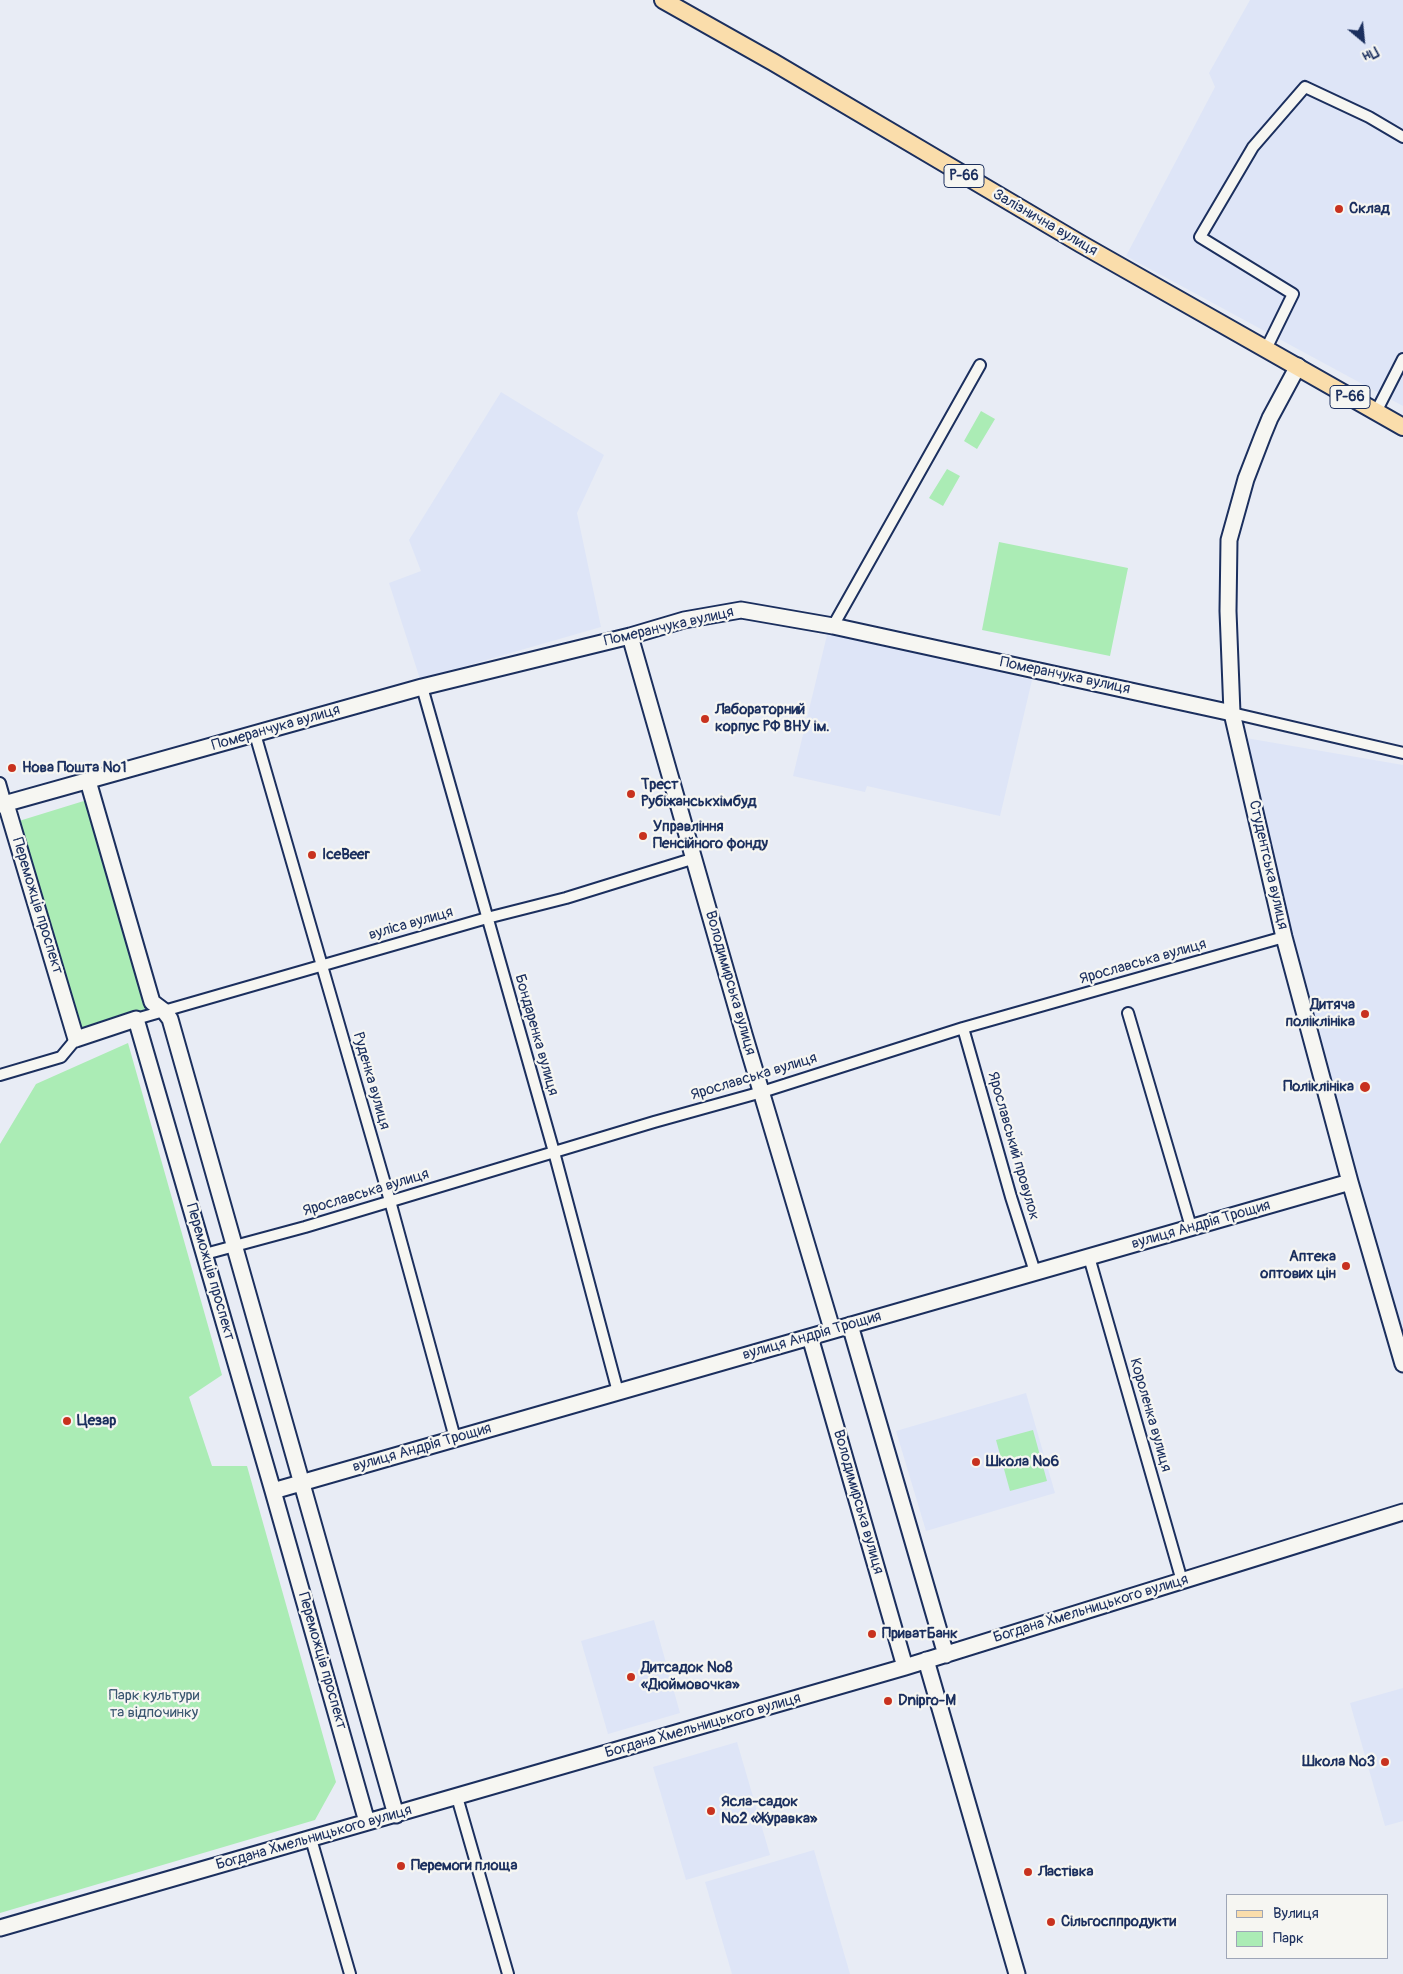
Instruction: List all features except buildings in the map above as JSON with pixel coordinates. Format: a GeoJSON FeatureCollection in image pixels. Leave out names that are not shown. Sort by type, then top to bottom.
{"type":"FeatureCollection","features":[{"type":"Feature","properties":{"kind":"main road","name":"Залізнична вулиця"},"geometry":{"type":"LineString","coordinates":[[663,0],[773,62],[1081,244],[1403,427]]}},
{"type":"Feature","properties":{"kind":"street"},"geometry":{"type":"LineString","coordinates":[[1266,348],[1293,294],[1200,237],[1252,147],[1305,87],[1369,117],[1403,137]]}},
{"type":"Feature","properties":{"kind":"street"},"geometry":{"type":"LineString","coordinates":[[1376,412],[1403,359]]}},
{"type":"Feature","properties":{"kind":"street"},"geometry":{"type":"LineString","coordinates":[[833,626],[980,365]]}},
{"type":"Feature","properties":{"kind":"street","name":"Студентська вулиця"},"geometry":{"type":"LineString","coordinates":[[1298,366],[1270,418],[1259,444],[1246,479],[1229,540],[1228,611],[1232,713],[1284,937],[1350,1182],[1403,1364]]}},
{"type":"Feature","properties":{"kind":"street","name":"Померанчука вулиця"},"geometry":{"type":"LineString","coordinates":[[3,804],[422,687],[630,636],[684,620],[742,610],[833,626],[1232,713],[1403,754]]}},
{"type":"Feature","properties":{"kind":"street","name":"Володимирська вулиця"},"geometry":{"type":"LineString","coordinates":[[630,636],[832,1330]]}},
{"type":"Feature","properties":{"kind":"street","name":"Бондаренка вулиця"},"geometry":{"type":"LineString","coordinates":[[422,687],[554,1152],[618,1392]]}},
{"type":"Feature","properties":{"kind":"street","name":"Руденка вулиця"},"geometry":{"type":"LineString","coordinates":[[254,734],[390,1201],[455,1438]]}},
{"type":"Feature","properties":{"kind":"street","name":"Переможців проспект"},"geometry":{"type":"LineString","coordinates":[[88,781],[152,1002],[164,1011],[170,1019],[396,1814]]}},
{"type":"Feature","properties":{"kind":"street"},"geometry":{"type":"LineString","coordinates":[[0,783],[3,804]]}},
{"type":"Feature","properties":{"kind":"street","name":"Переможців проспект"},"geometry":{"type":"LineString","coordinates":[[3,804],[76,1039]]}},
{"type":"Feature","properties":{"kind":"street","name":"вуліса вулиця"},"geometry":{"type":"LineString","coordinates":[[136,1019],[487,918],[566,898],[695,858]]}},
{"type":"Feature","properties":{"kind":"street","name":"Ярославська вулиця"},"geometry":{"type":"LineString","coordinates":[[204,1254],[305,1227],[762,1092],[962,1028],[1284,937]]}},
{"type":"Feature","properties":{"kind":"street"},"geometry":{"type":"LineString","coordinates":[[1128,1013],[1191,1227]]}},
{"type":"Feature","properties":{"kind":"street"},"geometry":{"type":"LineString","coordinates":[[0,1075],[61,1057],[76,1039],[136,1019]]}},
{"type":"Feature","properties":{"kind":"street","name":"Переможців проспект"},"geometry":{"type":"LineString","coordinates":[[136,1019],[367,1822]]}},
{"type":"Feature","properties":{"kind":"street","name":"Ярославський провулок"},"geometry":{"type":"LineString","coordinates":[[962,1028],[1035,1272]]}},
{"type":"Feature","properties":{"kind":"street","name":"вулиця Андрія Трощия"},"geometry":{"type":"LineString","coordinates":[[273,1490],[1350,1182]]}},
{"type":"Feature","properties":{"kind":"street","name":"Короленка вулиця"},"geometry":{"type":"LineString","coordinates":[[1089,1257],[1182,1581]]}},
{"type":"Feature","properties":{"kind":"street"},"geometry":{"type":"LineString","coordinates":[[850,1325],[946,1654]]}},
{"type":"Feature","properties":{"kind":"street","name":"Володимирська вулиця"},"geometry":{"type":"LineString","coordinates":[[810,1337],[905,1667]]}},
{"type":"Feature","properties":{"kind":"street","name":"Богдана Хмельницького вулиця"},"geometry":{"type":"LineString","coordinates":[[0,1928],[905,1667],[1403,1512]]}},
{"type":"Feature","properties":{"kind":"street"},"geometry":{"type":"LineString","coordinates":[[926,1660],[1017,1974]]}},
{"type":"Feature","properties":{"kind":"street"},"geometry":{"type":"LineString","coordinates":[[457,1797],[508,1974]]}},
{"type":"Feature","properties":{"kind":"street"},"geometry":{"type":"LineString","coordinates":[[310,1839],[350,1974]]}},
{"type":"Feature","properties":{"kind":"shaded area"},"geometry":{"type":"Polygon","coordinates":[[[1250,0],[1403,0],[1403,406],[1126,256],[1215,87],[1209,73],[1250,0]]]}},
{"type":"Feature","properties":{"kind":"shaded area"},"geometry":{"type":"Polygon","coordinates":[[[501,392],[604,455],[577,513],[601,627],[420,679],[389,583],[421,571],[409,540],[501,392]]]}},
{"type":"Feature","properties":{"kind":"shaded area"},"geometry":{"type":"Polygon","coordinates":[[[828,631],[1032,680],[1000,816],[867,786],[865,792],[793,776],[828,631]]]}},
{"type":"Feature","properties":{"kind":"shaded area","name":"Поліклініка"},"geometry":{"type":"Polygon","coordinates":[[[1240,737],[1403,765],[1403,1354],[1344,1151],[1240,737]]]}},
{"type":"Feature","properties":{"kind":"shaded area","name":"Школа №6"},"geometry":{"type":"Polygon","coordinates":[[[1026,1393],[1055,1493],[926,1531],[896,1431],[1026,1393]]]}},
{"type":"Feature","properties":{"kind":"shaded area","name":"Дитсадок №8 «Дюймовочка»"},"geometry":{"type":"Polygon","coordinates":[[[654,1620],[680,1713],[608,1734],[581,1641],[654,1620]]]}},
{"type":"Feature","properties":{"kind":"shaded area","name":"Школа №3"},"geometry":{"type":"Polygon","coordinates":[[[1403,1688],[1403,1821],[1385,1826],[1350,1703],[1403,1688]]]}},
{"type":"Feature","properties":{"kind":"shaded area","name":"Ясла-садок №2 «Журавка»"},"geometry":{"type":"Polygon","coordinates":[[[737,1742],[770,1855],[686,1880],[653,1767],[737,1742]]]}},
{"type":"Feature","properties":{"kind":"shaded area"},"geometry":{"type":"Polygon","coordinates":[[[814,1850],[850,1974],[732,1974],[705,1882],[814,1850]]]}},
{"type":"Feature","properties":{"kind":"green space"},"geometry":{"type":"Polygon","coordinates":[[[981,411],[995,419],[977,449],[964,441],[981,411]]]}},
{"type":"Feature","properties":{"kind":"green space"},"geometry":{"type":"Polygon","coordinates":[[[947,469],[960,476],[943,506],[929,498],[947,469]]]}},
{"type":"Feature","properties":{"kind":"green space"},"geometry":{"type":"Polygon","coordinates":[[[999,542],[1128,568],[1110,656],[982,630],[999,542]]]}},
{"type":"Feature","properties":{"kind":"green space"},"geometry":{"type":"Polygon","coordinates":[[[87,800],[149,1008],[81,1029],[19,821],[87,800]]]}},
{"type":"Feature","properties":{"kind":"green space","name":"Парк культури та відпочинку"},"geometry":{"type":"Polygon","coordinates":[[[128,1043],[222,1375],[189,1397],[212,1466],[247,1466],[336,1782],[315,1820],[0,1913],[0,1144],[36,1084],[128,1043]]]}},
{"type":"Feature","properties":{"kind":"green space"},"geometry":{"type":"Polygon","coordinates":[[[1033,1430],[1047,1481],[1010,1491],[996,1440],[1033,1430]]]}},
{"type":"Feature","properties":{"kind":"place","name":"Склад"},"geometry":{"type":"Point","coordinates":[1339,209]}},
{"type":"Feature","properties":{"kind":"place","name":"Лабораторний корпус РФ ВНУ ім."},"geometry":{"type":"Point","coordinates":[705,719]}},
{"type":"Feature","properties":{"kind":"place","name":"Нова Пошта №1"},"geometry":{"type":"Point","coordinates":[12,768]}},
{"type":"Feature","properties":{"kind":"place","name":"Трест Рубіжанськхімбуд"},"geometry":{"type":"Point","coordinates":[631,794]}},
{"type":"Feature","properties":{"kind":"place","name":"Управління Пенсійного фонду"},"geometry":{"type":"Point","coordinates":[643,836]}},
{"type":"Feature","properties":{"kind":"place","name":"IceBeer"},"geometry":{"type":"Point","coordinates":[312,855]}},
{"type":"Feature","properties":{"kind":"place","name":"Дитяча поліклініка"},"geometry":{"type":"Point","coordinates":[1365,1014]}},
{"type":"Feature","properties":{"kind":"place","name":"Поліклініка"},"geometry":{"type":"Point","coordinates":[1365,1087]}},
{"type":"Feature","properties":{"kind":"place","name":"Аптека оптових цін"},"geometry":{"type":"Point","coordinates":[1346,1266]}},
{"type":"Feature","properties":{"kind":"place","name":"Цезар"},"geometry":{"type":"Point","coordinates":[67,1421]}},
{"type":"Feature","properties":{"kind":"place","name":"Школа №6"},"geometry":{"type":"Point","coordinates":[976,1462]}},
{"type":"Feature","properties":{"kind":"place","name":"ПриватБанк"},"geometry":{"type":"Point","coordinates":[872,1634]}},
{"type":"Feature","properties":{"kind":"place","name":"Дитсадок №8 «Дюймовочка»"},"geometry":{"type":"Point","coordinates":[631,1677]}},
{"type":"Feature","properties":{"kind":"place","name":"Dnipro-M"},"geometry":{"type":"Point","coordinates":[888,1701]}},
{"type":"Feature","properties":{"kind":"place","name":"Школа №3"},"geometry":{"type":"Point","coordinates":[1385,1762]}},
{"type":"Feature","properties":{"kind":"place","name":"Ясла-садок №2 «Журавка»"},"geometry":{"type":"Point","coordinates":[711,1811]}},
{"type":"Feature","properties":{"kind":"place","name":"Перемоги площа"},"geometry":{"type":"Point","coordinates":[401,1866]}},
{"type":"Feature","properties":{"kind":"place","name":"Ластівка"},"geometry":{"type":"Point","coordinates":[1028,1872]}},
{"type":"Feature","properties":{"kind":"place","name":"Сільгосппродукти"},"geometry":{"type":"Point","coordinates":[1051,1922]}}]}
